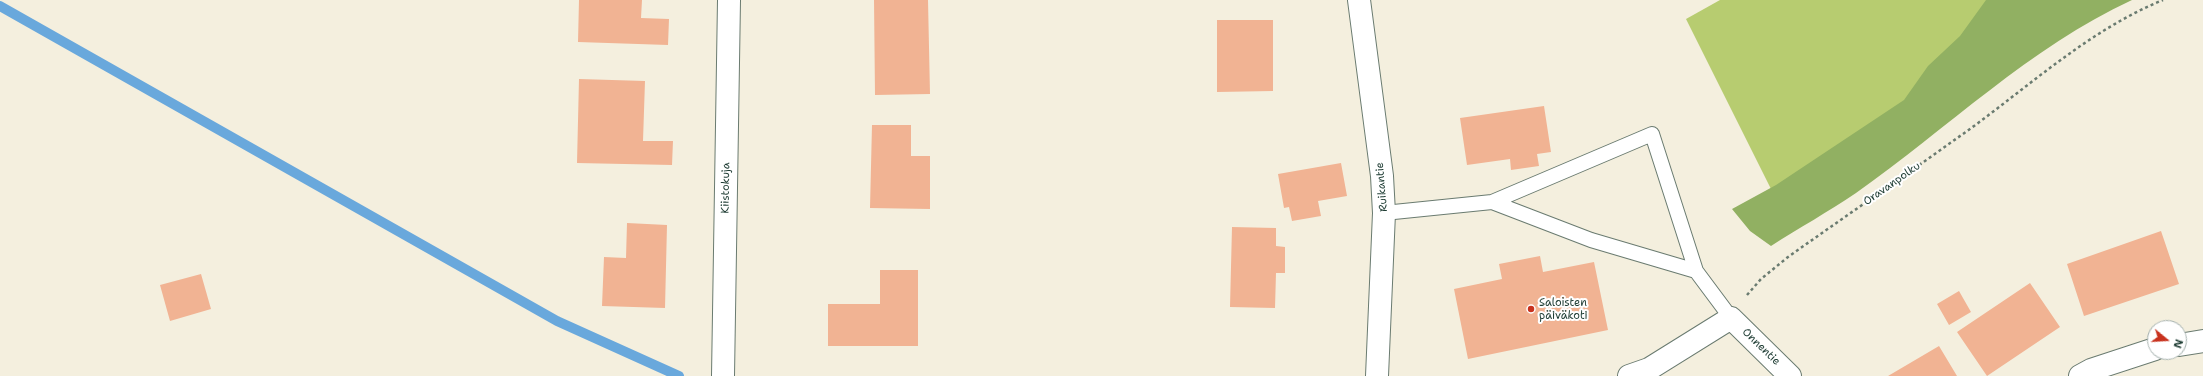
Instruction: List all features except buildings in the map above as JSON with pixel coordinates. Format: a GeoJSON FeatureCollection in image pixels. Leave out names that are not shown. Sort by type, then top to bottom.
{"type":"FeatureCollection","features":[{"type":"Feature","properties":{"kind":"street","name":"Kiistokuja"},"geometry":{"type":"LineString","coordinates":[[723,376],[729,0]]}},
{"type":"Feature","properties":{"kind":"street","name":"Ruikantie"},"geometry":{"type":"LineString","coordinates":[[1360,0],[1381,168],[1384,213],[1377,376]]}},
{"type":"Feature","properties":{"kind":"street"},"geometry":{"type":"LineString","coordinates":[[1629,376],[1649,368],[1731,318]]}},
{"type":"Feature","properties":{"kind":"street","name":"Onnentie"},"geometry":{"type":"LineString","coordinates":[[1731,318],[1790,376]]}},
{"type":"Feature","properties":{"kind":"street"},"geometry":{"type":"LineString","coordinates":[[2187,344],[2203,341]]}},
{"type":"Feature","properties":{"kind":"street"},"geometry":{"type":"LineString","coordinates":[[2080,376],[2091,370],[2147,352]]}},
{"type":"Feature","properties":{"kind":"lane"},"geometry":{"type":"LineString","coordinates":[[1384,213],[1492,202],[1652,134],[1696,271],[1731,318]]}},
{"type":"Feature","properties":{"kind":"lane"},"geometry":{"type":"LineString","coordinates":[[1492,202],[1591,240],[1696,271]]}},
{"type":"Feature","properties":{"kind":"path","name":"Oravanpolku"},"geometry":{"type":"LineString","coordinates":[[1731,318],[1757,284],[1788,257],[1974,125],[2086,41],[2138,10],[2162,0]]}},
{"type":"Feature","properties":{"kind":"green space"},"geometry":{"type":"Polygon","coordinates":[[[1720,0],[2077,0],[1783,213],[1686,19],[1720,0]]]}},
{"type":"Feature","properties":{"kind":"green space"},"geometry":{"type":"Polygon","coordinates":[[[1986,0],[2132,0],[2095,19],[2059,41],[1990,90],[1856,193],[1771,246],[1750,231],[1732,209],[1776,185],[1904,100],[1928,66],[1960,36],[1986,0]]]}},
{"type":"Feature","properties":{"kind":"waterway"},"geometry":{"type":"LineString","coordinates":[[0,6],[557,321],[679,376]]}},
{"type":"Feature","properties":{"kind":"place","name":"Saloisten päiväkoti"},"geometry":{"type":"Point","coordinates":[1531,309]}}]}
